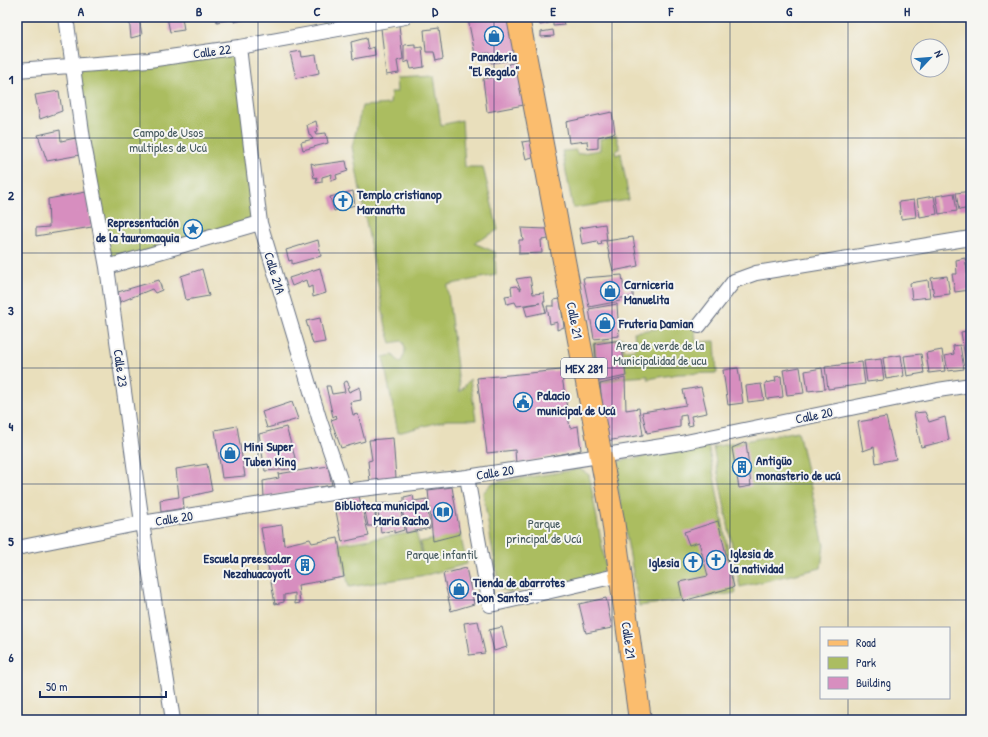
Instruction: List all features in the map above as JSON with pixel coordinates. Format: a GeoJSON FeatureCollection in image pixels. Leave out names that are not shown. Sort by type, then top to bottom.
{"type":"FeatureCollection","features":[{"type":"Feature","properties":{"kind":"main road","name":"Calle 21"},"geometry":{"type":"LineString","coordinates":[[518,17],[601,456],[620,575],[640,720]]}},
{"type":"Feature","properties":{"kind":"street","name":"Calle 23"},"geometry":{"type":"LineString","coordinates":[[66,17],[83,139],[107,267],[142,523],[173,720]]}},
{"type":"Feature","properties":{"kind":"street","name":"Calle 22"},"geometry":{"type":"LineString","coordinates":[[17,70],[72,64],[149,60],[239,47],[405,17]]}},
{"type":"Feature","properties":{"kind":"street","name":"Calle 21A"},"geometry":{"type":"LineString","coordinates":[[239,47],[260,223],[320,421],[344,491]]}},
{"type":"Feature","properties":{"kind":"street"},"geometry":{"type":"LineString","coordinates":[[107,267],[260,223]]}},
{"type":"Feature","properties":{"kind":"street"},"geometry":{"type":"LineString","coordinates":[[699,326],[734,281],[756,273],[971,238]]}},
{"type":"Feature","properties":{"kind":"street","name":"Calle 20"},"geometry":{"type":"LineString","coordinates":[[17,548],[142,523],[344,491],[467,476],[681,443],[938,390],[971,385]]}},
{"type":"Feature","properties":{"kind":"street"},"geometry":{"type":"LineString","coordinates":[[467,476],[490,605],[620,575]]}},
{"type":"Feature","properties":{"kind":"green space"},"geometry":{"type":"Polygon","coordinates":[[[321,17],[367,17],[323,26],[321,17]]]}},
{"type":"Feature","properties":{"kind":"green space","name":"Campo de Usos multiples de Ucú"},"geometry":{"type":"Polygon","coordinates":[[[236,52],[256,221],[110,263],[76,67],[236,52]]]}},
{"type":"Feature","properties":{"kind":"green space"},"geometry":{"type":"Polygon","coordinates":[[[434,76],[441,125],[462,120],[465,167],[483,167],[498,230],[474,243],[495,252],[496,275],[447,285],[460,392],[470,379],[476,420],[447,420],[398,433],[383,357],[393,355],[400,363],[405,349],[402,341],[391,343],[386,327],[352,147],[362,106],[390,104],[391,92],[397,92],[396,78],[434,76]]]}},
{"type":"Feature","properties":{"kind":"green space"},"geometry":{"type":"Polygon","coordinates":[[[616,135],[620,149],[615,151],[616,155],[621,153],[629,200],[573,208],[562,151],[576,150],[577,154],[600,150],[600,139],[616,135]]]}},
{"type":"Feature","properties":{"kind":"green space","name":"Area de verde de la Municipalidad de ucu"},"geometry":{"type":"Polygon","coordinates":[[[694,323],[696,342],[715,341],[717,373],[678,374],[648,379],[648,376],[620,378],[597,384],[593,343],[623,338],[624,350],[636,349],[634,332],[694,323]]]}},
{"type":"Feature","properties":{"kind":"green space"},"geometry":{"type":"Polygon","coordinates":[[[798,431],[824,545],[821,568],[740,587],[713,447],[798,431]]]}},
{"type":"Feature","properties":{"kind":"green space"},"geometry":{"type":"Polygon","coordinates":[[[708,445],[736,593],[639,606],[613,462],[708,445]]]}},
{"type":"Feature","properties":{"kind":"green space","name":"Parque principal de Ucú"},"geometry":{"type":"Polygon","coordinates":[[[580,469],[589,475],[606,568],[597,576],[510,592],[499,588],[483,493],[492,483],[580,469]]]}},
{"type":"Feature","properties":{"kind":"green space","name":"Parque infantil"},"geometry":{"type":"Polygon","coordinates":[[[416,532],[424,562],[420,542],[460,534],[467,564],[426,575],[349,587],[339,544],[416,532]]]}},
{"type":"Feature","properties":{"kind":"building"},"geometry":{"type":"Polygon","coordinates":[[[129,17],[139,17],[142,35],[131,38],[129,17]]]}},
{"type":"Feature","properties":{"kind":"building"},"geometry":{"type":"Polygon","coordinates":[[[167,17],[182,17],[184,30],[170,32],[167,17]]]}},
{"type":"Feature","properties":{"kind":"building"},"geometry":{"type":"Polygon","coordinates":[[[216,17],[247,17],[247,19],[234,22],[234,18],[217,22],[216,17]]]}},
{"type":"Feature","properties":{"kind":"building","name":"Panaderia \"El Regalo\""},"geometry":{"type":"Polygon","coordinates":[[[480,17],[513,17],[521,59],[491,63],[490,53],[475,54],[468,19],[480,17]]]}},
{"type":"Feature","properties":{"kind":"building"},"geometry":{"type":"Polygon","coordinates":[[[538,17],[562,17],[564,25],[553,26],[553,22],[540,25],[538,17]]]}},
{"type":"Feature","properties":{"kind":"building"},"geometry":{"type":"Polygon","coordinates":[[[628,17],[638,17],[638,20],[628,21],[628,17]]]}},
{"type":"Feature","properties":{"kind":"building"},"geometry":{"type":"Polygon","coordinates":[[[399,25],[403,59],[397,61],[399,73],[386,75],[381,28],[399,25]]]}},
{"type":"Feature","properties":{"kind":"building"},"geometry":{"type":"Polygon","coordinates":[[[439,28],[443,59],[436,61],[434,52],[426,52],[424,30],[439,28]]]}},
{"type":"Feature","properties":{"kind":"building"},"geometry":{"type":"Polygon","coordinates":[[[553,30],[554,36],[541,37],[541,32],[553,30]]]}},
{"type":"Feature","properties":{"kind":"building"},"geometry":{"type":"Polygon","coordinates":[[[366,38],[368,49],[374,47],[375,55],[353,59],[351,42],[366,38]]]}},
{"type":"Feature","properties":{"kind":"building"},"geometry":{"type":"Polygon","coordinates":[[[415,44],[415,48],[422,47],[424,67],[411,69],[409,61],[404,63],[404,45],[415,44]]]}},
{"type":"Feature","properties":{"kind":"building"},"geometry":{"type":"Polygon","coordinates":[[[301,51],[302,57],[316,55],[319,73],[296,78],[290,53],[301,51]]]}},
{"type":"Feature","properties":{"kind":"building"},"geometry":{"type":"Polygon","coordinates":[[[968,56],[971,56],[971,72],[970,72],[968,56]]]}},
{"type":"Feature","properties":{"kind":"building"},"geometry":{"type":"Polygon","coordinates":[[[522,61],[529,104],[487,112],[483,79],[509,75],[508,64],[522,61]]]}},
{"type":"Feature","properties":{"kind":"building"},"geometry":{"type":"Polygon","coordinates":[[[59,91],[62,111],[40,119],[35,95],[59,91]]]}},
{"type":"Feature","properties":{"kind":"building"},"geometry":{"type":"Polygon","coordinates":[[[612,112],[615,133],[598,137],[598,148],[588,149],[587,141],[569,143],[566,122],[612,112]]]}},
{"type":"Feature","properties":{"kind":"building"},"geometry":{"type":"Polygon","coordinates":[[[316,121],[318,131],[315,132],[316,134],[326,133],[328,143],[303,150],[301,142],[313,139],[309,134],[307,125],[316,121]]]}},
{"type":"Feature","properties":{"kind":"building"},"geometry":{"type":"Polygon","coordinates":[[[60,130],[61,141],[76,138],[80,155],[47,161],[38,135],[60,130]]]}},
{"type":"Feature","properties":{"kind":"building"},"geometry":{"type":"Polygon","coordinates":[[[535,140],[539,155],[526,159],[522,142],[535,140]]]}},
{"type":"Feature","properties":{"kind":"building"},"geometry":{"type":"Polygon","coordinates":[[[346,161],[348,171],[336,175],[337,179],[331,181],[332,174],[322,177],[322,182],[316,183],[317,177],[314,178],[311,163],[316,165],[346,161]]]}},
{"type":"Feature","properties":{"kind":"building","name":"Templo cristianop Maranatta"},"geometry":{"type":"Polygon","coordinates":[[[353,191],[355,205],[334,211],[330,197],[353,191]]]}},
{"type":"Feature","properties":{"kind":"building"},"geometry":{"type":"Polygon","coordinates":[[[971,191],[971,208],[959,210],[956,193],[971,191]]]}},
{"type":"Feature","properties":{"kind":"building"},"geometry":{"type":"Polygon","coordinates":[[[86,192],[92,227],[36,236],[36,228],[49,227],[48,199],[86,192]]]}},
{"type":"Feature","properties":{"kind":"building"},"geometry":{"type":"Polygon","coordinates":[[[954,193],[957,211],[939,214],[936,196],[954,193]]]}},
{"type":"Feature","properties":{"kind":"building"},"geometry":{"type":"Polygon","coordinates":[[[934,196],[937,214],[920,217],[917,199],[934,196]]]}},
{"type":"Feature","properties":{"kind":"building"},"geometry":{"type":"Polygon","coordinates":[[[914,200],[916,217],[901,219],[899,202],[914,200]]]}},
{"type":"Feature","properties":{"kind":"building"},"geometry":{"type":"Polygon","coordinates":[[[605,224],[607,240],[601,241],[602,244],[598,245],[597,241],[582,244],[579,228],[605,224]]]}},
{"type":"Feature","properties":{"kind":"building"},"geometry":{"type":"Polygon","coordinates":[[[521,228],[547,229],[549,239],[541,240],[542,253],[519,254],[519,240],[523,240],[521,228]]]}},
{"type":"Feature","properties":{"kind":"building"},"geometry":{"type":"Polygon","coordinates":[[[633,237],[638,266],[613,271],[606,241],[633,237]]]}},
{"type":"Feature","properties":{"kind":"building"},"geometry":{"type":"Polygon","coordinates":[[[318,240],[321,256],[292,264],[292,260],[289,261],[286,250],[318,240]]]}},
{"type":"Feature","properties":{"kind":"building"},"geometry":{"type":"Polygon","coordinates":[[[965,258],[970,290],[955,292],[952,274],[957,274],[956,260],[965,258]]]}},
{"type":"Feature","properties":{"kind":"building"},"geometry":{"type":"Polygon","coordinates":[[[320,268],[326,293],[313,297],[312,286],[308,288],[306,280],[292,286],[289,278],[320,268]]]}},
{"type":"Feature","properties":{"kind":"building"},"geometry":{"type":"Polygon","coordinates":[[[202,269],[209,296],[186,300],[181,276],[202,269]]]}},
{"type":"Feature","properties":{"kind":"building","name":"Carniceria Manuelita"},"geometry":{"type":"Polygon","coordinates":[[[622,275],[624,290],[633,290],[633,297],[621,298],[620,301],[589,307],[583,278],[622,275]]]}},
{"type":"Feature","properties":{"kind":"building"},"geometry":{"type":"Polygon","coordinates":[[[947,276],[950,294],[934,296],[931,278],[947,276]]]}},
{"type":"Feature","properties":{"kind":"building"},"geometry":{"type":"Polygon","coordinates":[[[530,277],[533,294],[544,293],[545,302],[543,302],[546,312],[527,316],[524,306],[540,303],[517,306],[515,302],[507,304],[505,296],[512,295],[511,287],[516,286],[521,290],[516,279],[530,277]]]}},
{"type":"Feature","properties":{"kind":"building"},"geometry":{"type":"Polygon","coordinates":[[[159,280],[162,290],[155,293],[152,289],[120,302],[118,292],[159,280]]]}},
{"type":"Feature","properties":{"kind":"building"},"geometry":{"type":"Polygon","coordinates":[[[928,280],[930,297],[912,299],[910,283],[928,280]]]}},
{"type":"Feature","properties":{"kind":"building"},"geometry":{"type":"Polygon","coordinates":[[[560,299],[564,327],[557,330],[557,322],[550,324],[547,306],[554,306],[554,300],[560,299]]]}},
{"type":"Feature","properties":{"kind":"building","name":"Fruteria Damian"},"geometry":{"type":"Polygon","coordinates":[[[617,304],[619,336],[594,339],[589,309],[617,304]]]}},
{"type":"Feature","properties":{"kind":"building"},"geometry":{"type":"Polygon","coordinates":[[[320,318],[325,342],[313,344],[306,321],[320,318]]]}},
{"type":"Feature","properties":{"kind":"building"},"geometry":{"type":"Polygon","coordinates":[[[971,330],[971,384],[969,384],[961,332],[971,330]]]}},
{"type":"Feature","properties":{"kind":"building"},"geometry":{"type":"Polygon","coordinates":[[[621,340],[626,376],[598,382],[595,344],[621,340]]]}},
{"type":"Feature","properties":{"kind":"building"},"geometry":{"type":"Polygon","coordinates":[[[960,345],[964,369],[948,371],[945,356],[954,354],[953,346],[960,345]]]}},
{"type":"Feature","properties":{"kind":"building"},"geometry":{"type":"Polygon","coordinates":[[[942,350],[945,371],[929,373],[926,353],[942,350]]]}},
{"type":"Feature","properties":{"kind":"building"},"geometry":{"type":"Polygon","coordinates":[[[921,354],[924,373],[907,376],[904,356],[921,354]]]}},
{"type":"Feature","properties":{"kind":"building"},"geometry":{"type":"Polygon","coordinates":[[[901,355],[904,376],[886,379],[883,358],[901,355]]]}},
{"type":"Feature","properties":{"kind":"building"},"geometry":{"type":"Polygon","coordinates":[[[881,359],[884,380],[867,382],[864,361],[881,359]]]}},
{"type":"Feature","properties":{"kind":"building"},"geometry":{"type":"Polygon","coordinates":[[[862,362],[865,384],[828,389],[825,367],[862,362]]]}},
{"type":"Feature","properties":{"kind":"building"},"geometry":{"type":"Polygon","coordinates":[[[800,367],[804,393],[787,395],[783,370],[800,367]]]}},
{"type":"Feature","properties":{"kind":"building"},"geometry":{"type":"Polygon","coordinates":[[[738,368],[743,403],[728,405],[723,370],[738,368]]]}},
{"type":"Feature","properties":{"kind":"building"},"geometry":{"type":"Polygon","coordinates":[[[822,368],[825,389],[808,391],[805,371],[822,368]]]}},
{"type":"Feature","properties":{"kind":"building","name":"Palacio municipal de Ucú"},"geometry":{"type":"Polygon","coordinates":[[[561,370],[570,428],[578,426],[581,450],[516,464],[515,450],[487,453],[477,378],[561,370]]]}},
{"type":"Feature","properties":{"kind":"building"},"geometry":{"type":"Polygon","coordinates":[[[781,376],[783,397],[767,399],[765,383],[776,381],[775,377],[781,376]]]}},
{"type":"Feature","properties":{"kind":"building"},"geometry":{"type":"Polygon","coordinates":[[[625,378],[626,410],[639,408],[643,435],[606,441],[600,384],[625,378]]]}},
{"type":"Feature","properties":{"kind":"building"},"geometry":{"type":"Polygon","coordinates":[[[347,381],[350,387],[347,388],[349,392],[360,387],[361,400],[350,402],[353,415],[358,414],[365,441],[341,448],[331,420],[337,418],[336,415],[333,417],[326,386],[330,386],[332,394],[345,392],[343,383],[347,381]]]}},
{"type":"Feature","properties":{"kind":"building"},"geometry":{"type":"Polygon","coordinates":[[[761,384],[764,400],[748,402],[746,386],[761,384]]]}},
{"type":"Feature","properties":{"kind":"building"},"geometry":{"type":"Polygon","coordinates":[[[701,387],[707,413],[691,416],[693,425],[688,426],[686,415],[680,416],[680,427],[647,433],[642,412],[686,405],[683,390],[701,387]]]}},
{"type":"Feature","properties":{"kind":"building"},"geometry":{"type":"Polygon","coordinates":[[[292,402],[298,419],[267,428],[262,412],[292,402]]]}},
{"type":"Feature","properties":{"kind":"building"},"geometry":{"type":"Polygon","coordinates":[[[925,412],[929,422],[945,417],[949,440],[921,447],[914,413],[925,412]]]}},
{"type":"Feature","properties":{"kind":"building"},"geometry":{"type":"Polygon","coordinates":[[[886,417],[896,459],[876,463],[874,447],[863,451],[858,422],[886,417]]]}},
{"type":"Feature","properties":{"kind":"building","name":"Mini Super Tuben King"},"geometry":{"type":"Polygon","coordinates":[[[237,426],[245,476],[222,478],[215,430],[237,426]]]}},
{"type":"Feature","properties":{"kind":"building"},"geometry":{"type":"Polygon","coordinates":[[[286,427],[296,461],[291,463],[291,469],[265,471],[259,434],[286,427]]]}},
{"type":"Feature","properties":{"kind":"building"},"geometry":{"type":"Polygon","coordinates":[[[393,438],[396,478],[370,481],[368,461],[372,460],[369,440],[393,438]]]}},
{"type":"Feature","properties":{"kind":"building","name":"Antigüo monasterio de ucú"},"geometry":{"type":"Polygon","coordinates":[[[746,442],[751,486],[739,488],[732,448],[746,442]]]}},
{"type":"Feature","properties":{"kind":"building"},"geometry":{"type":"Polygon","coordinates":[[[207,464],[212,491],[183,498],[184,508],[161,512],[160,500],[179,497],[176,469],[207,464]]]}},
{"type":"Feature","properties":{"kind":"building"},"geometry":{"type":"Polygon","coordinates":[[[328,466],[332,485],[264,497],[263,481],[279,478],[278,474],[328,466]]]}},
{"type":"Feature","properties":{"kind":"building","name":"Biblioteca municipal Maria Racho"},"geometry":{"type":"Polygon","coordinates":[[[452,487],[460,534],[433,541],[428,490],[452,487]]]}},
{"type":"Feature","properties":{"kind":"building"},"geometry":{"type":"Polygon","coordinates":[[[413,495],[414,501],[427,499],[430,528],[406,533],[401,502],[404,501],[404,497],[413,495]]]}},
{"type":"Feature","properties":{"kind":"building"},"geometry":{"type":"Polygon","coordinates":[[[359,496],[369,536],[342,542],[334,501],[359,496]]]}},
{"type":"Feature","properties":{"kind":"building"},"geometry":{"type":"Polygon","coordinates":[[[391,503],[392,506],[400,504],[404,530],[394,533],[394,530],[381,533],[377,504],[391,503]]]}},
{"type":"Feature","properties":{"kind":"building"},"geometry":{"type":"Polygon","coordinates":[[[373,505],[377,526],[368,526],[364,506],[373,505]]]}},
{"type":"Feature","properties":{"kind":"building","name":"Iglesia de la natividad"},"geometry":{"type":"Polygon","coordinates":[[[718,521],[734,587],[683,601],[679,582],[708,576],[699,542],[689,545],[684,532],[718,521]]]}},
{"type":"Feature","properties":{"kind":"building","name":"Escuela preescolar Nezahuacoyotl"},"geometry":{"type":"Polygon","coordinates":[[[282,525],[284,545],[310,539],[312,543],[338,538],[344,577],[298,585],[300,603],[295,604],[295,593],[284,595],[284,602],[275,604],[261,528],[282,525]]]}},
{"type":"Feature","properties":{"kind":"building","name":"Tienda de abarrotes \"Don Santos\""},"geometry":{"type":"Polygon","coordinates":[[[466,568],[474,604],[451,611],[443,574],[466,568]]]}},
{"type":"Feature","properties":{"kind":"building"},"geometry":{"type":"Polygon","coordinates":[[[606,598],[612,628],[586,633],[579,604],[606,598]]]}},
{"type":"Feature","properties":{"kind":"building"},"geometry":{"type":"Polygon","coordinates":[[[478,621],[485,653],[469,655],[464,623],[478,621]]]}},
{"type":"Feature","properties":{"kind":"building"},"geometry":{"type":"Polygon","coordinates":[[[502,627],[507,647],[494,651],[489,630],[502,627]]]}},
{"type":"Feature","properties":{"kind":"place","name":"Panaderia \"El Regalo\""},"geometry":{"type":"Point","coordinates":[494,36]}},
{"type":"Feature","properties":{"kind":"place","name":"Templo cristianop Maranatta"},"geometry":{"type":"Point","coordinates":[343,201]}},
{"type":"Feature","properties":{"kind":"place","name":"Representación de la tauromaquia"},"geometry":{"type":"Point","coordinates":[193,229]}},
{"type":"Feature","properties":{"kind":"place","name":"Carniceria Manuelita"},"geometry":{"type":"Point","coordinates":[610,291]}},
{"type":"Feature","properties":{"kind":"place","name":"Fruteria Damian"},"geometry":{"type":"Point","coordinates":[605,323]}},
{"type":"Feature","properties":{"kind":"place","name":"Palacio municipal de Ucú"},"geometry":{"type":"Point","coordinates":[523,402]}},
{"type":"Feature","properties":{"kind":"place","name":"Mini Super Tuben King"},"geometry":{"type":"Point","coordinates":[230,453]}},
{"type":"Feature","properties":{"kind":"place","name":"Antigüo monasterio de ucú"},"geometry":{"type":"Point","coordinates":[742,467]}},
{"type":"Feature","properties":{"kind":"place","name":"Biblioteca municipal Maria Racho"},"geometry":{"type":"Point","coordinates":[443,512]}},
{"type":"Feature","properties":{"kind":"place","name":"Iglesia de la natividad"},"geometry":{"type":"Point","coordinates":[716,560]}},
{"type":"Feature","properties":{"kind":"place","name":"Iglesia"},"geometry":{"type":"Point","coordinates":[693,562]}},
{"type":"Feature","properties":{"kind":"place","name":"Escuela preescolar Nezahuacoyotl"},"geometry":{"type":"Point","coordinates":[305,565]}},
{"type":"Feature","properties":{"kind":"place","name":"Tienda de abarrotes \"Don Santos\""},"geometry":{"type":"Point","coordinates":[459,589]}}]}
